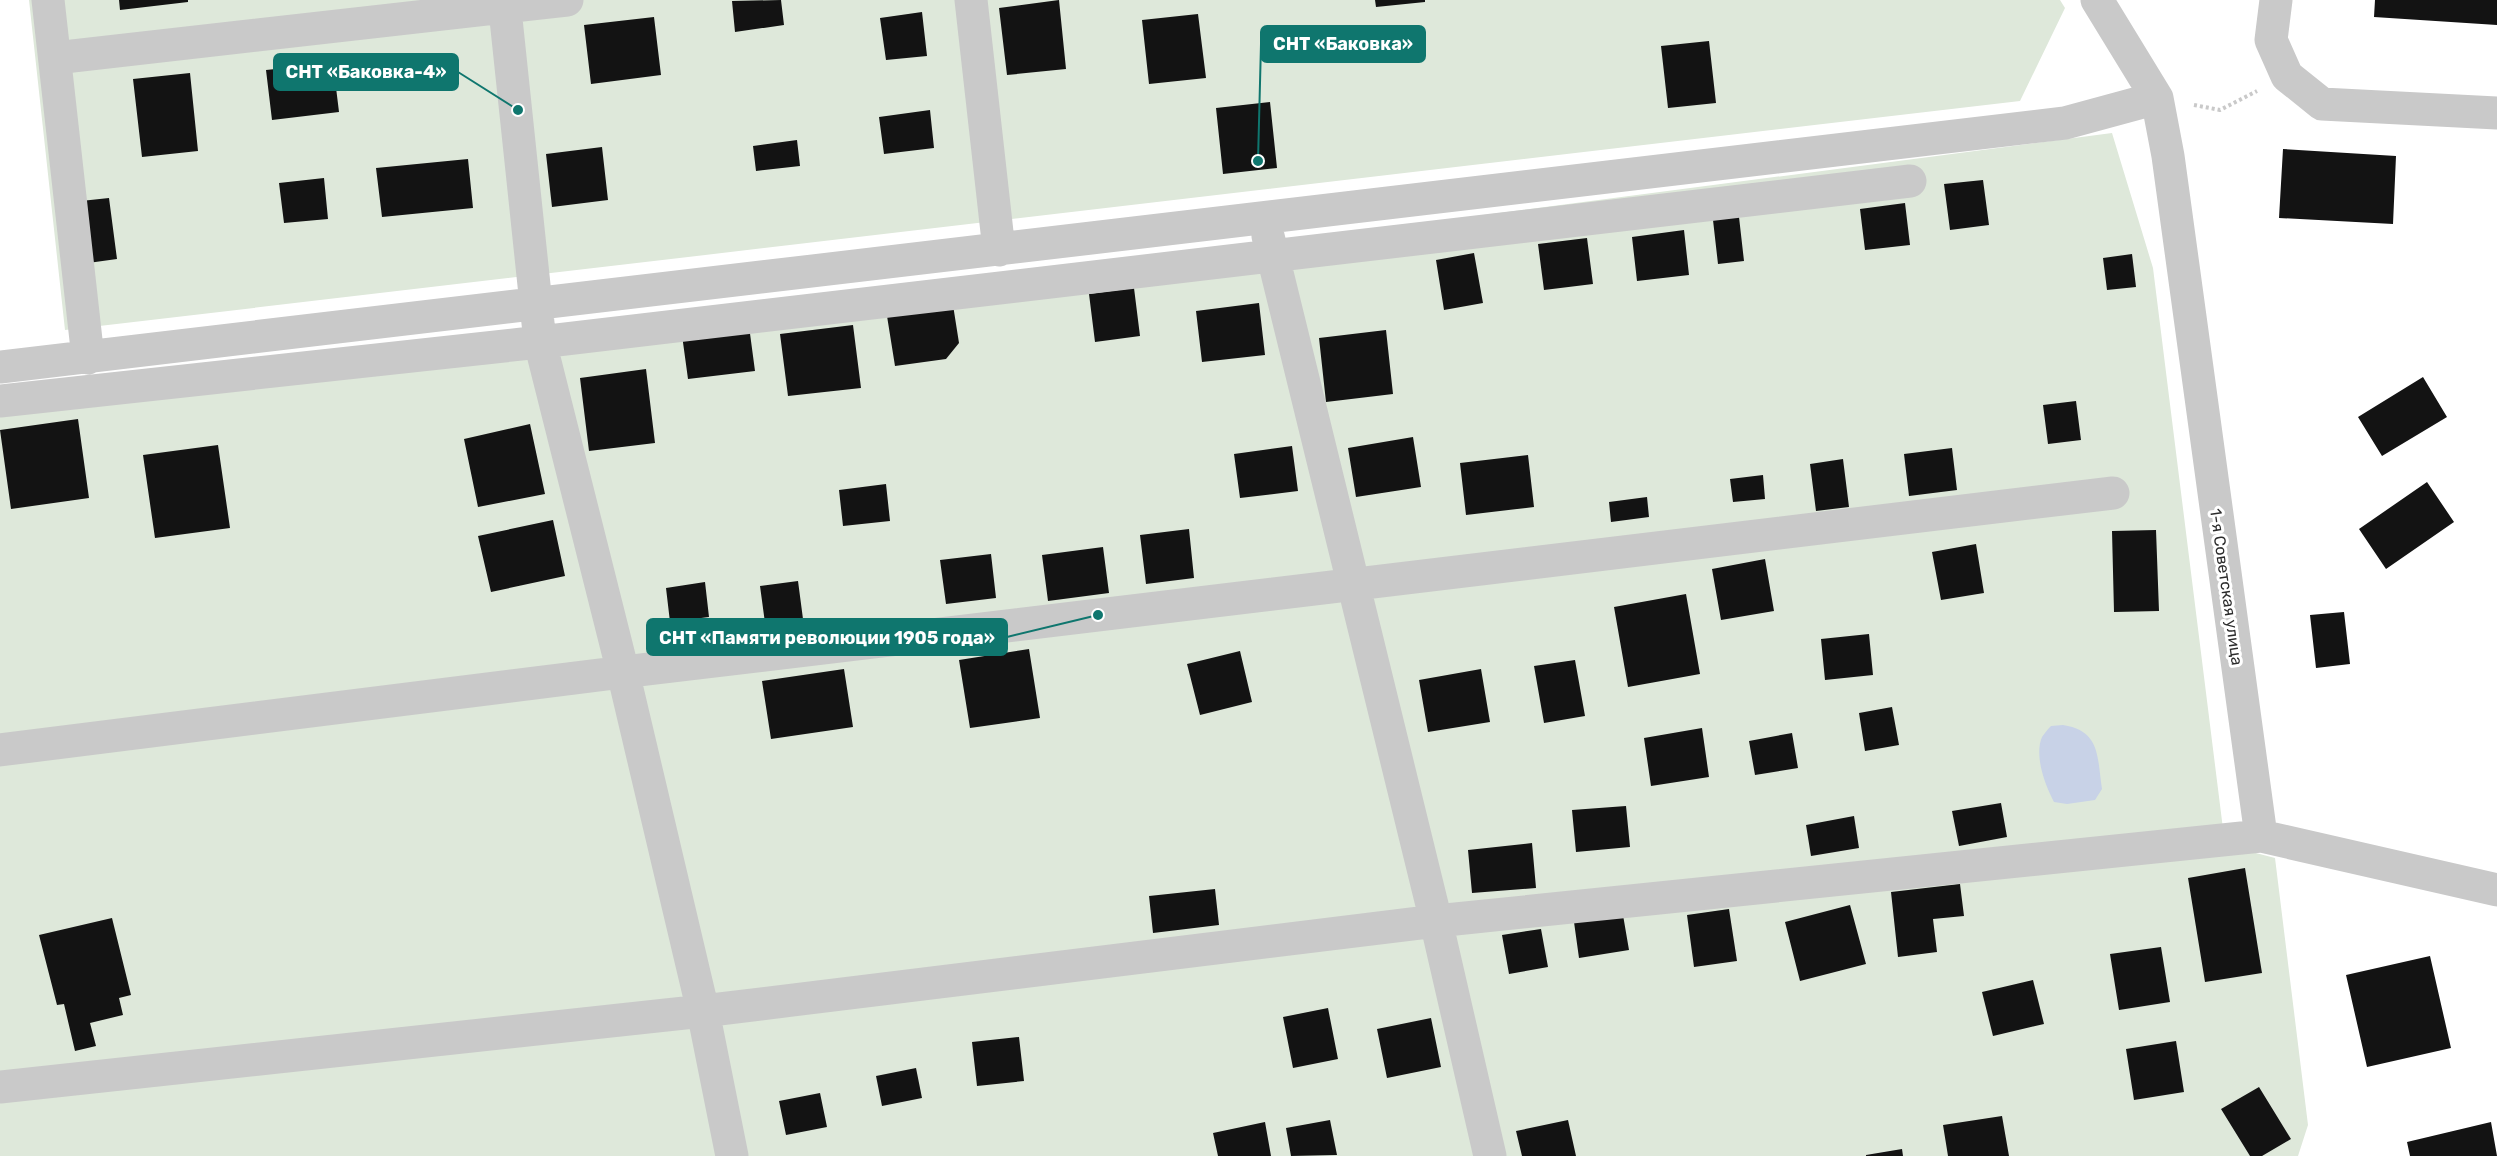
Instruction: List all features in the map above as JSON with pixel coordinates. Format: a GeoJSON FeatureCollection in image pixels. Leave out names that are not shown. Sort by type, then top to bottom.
{"type":"FeatureCollection","features":[{"type":"Feature","properties":{"kind":"street"},"geometry":{"type":"LineString","coordinates":[[48,0],[88,358]]}},
{"type":"Feature","properties":{"kind":"street"},"geometry":{"type":"LineString","coordinates":[[55,58],[504,4],[567,0]]}},
{"type":"Feature","properties":{"kind":"street"},"geometry":{"type":"LineString","coordinates":[[971,0],[999,250]]}},
{"type":"Feature","properties":{"kind":"street"},"geometry":{"type":"LineString","coordinates":[[0,367],[2065,123],[2157,98],[2097,0]]}},
{"type":"Feature","properties":{"kind":"street"},"geometry":{"type":"LineString","coordinates":[[2276,0],[2271,40],[2287,76],[2322,104],[2497,113]]}},
{"type":"Feature","properties":{"kind":"street"},"geometry":{"type":"LineString","coordinates":[[504,4],[540,342],[623,672],[703,1011],[732,1156]]}},
{"type":"Feature","properties":{"kind":"street","name":"1-я Советская улица"},"geometry":{"type":"LineString","coordinates":[[2157,98],[2168,156],[2261,836]]}},
{"type":"Feature","properties":{"kind":"street"},"geometry":{"type":"LineString","coordinates":[[0,401],[540,342],[1910,182]]}},
{"type":"Feature","properties":{"kind":"street"},"geometry":{"type":"LineString","coordinates":[[1264,219],[1436,921],[1490,1156]]}},
{"type":"Feature","properties":{"kind":"street"},"geometry":{"type":"LineString","coordinates":[[0,750],[623,672],[1354,586],[2113,493]]}},
{"type":"Feature","properties":{"kind":"street"},"geometry":{"type":"LineString","coordinates":[[0,1087],[703,1011],[1436,921],[2261,836],[2497,890]]}},
{"type":"Feature","properties":{"kind":"path"},"geometry":{"type":"LineString","coordinates":[[2157,98],[2220,110],[2287,76]]}},
{"type":"Feature","properties":{"kind":"green space"},"geometry":{"type":"Polygon","coordinates":[[[29,0],[2060,0],[2065,8],[2020,101],[65,330],[29,0]]]}},
{"type":"Feature","properties":{"kind":"green space"},"geometry":{"type":"Polygon","coordinates":[[[2112,133],[2153,268],[2225,845],[2275,858],[2308,1125],[2298,1156],[0,1156],[0,390],[1270,243],[2112,133]]]}},
{"type":"Feature","properties":{"kind":"water"},"geometry":{"type":"Polygon","coordinates":[[[2063,725],[2084,733],[2095,747],[2102,789],[2095,800],[2067,804],[2054,802],[2047,787],[2039,753],[2042,737],[2051,726],[2063,725]]]}},
{"type":"Feature","properties":{"kind":"building"},"geometry":{"type":"Polygon","coordinates":[[[119,0],[188,0],[188,2],[120,10],[119,0]]]}},
{"type":"Feature","properties":{"kind":"building"},"geometry":{"type":"Polygon","coordinates":[[[781,0],[784,25],[735,32],[732,1],[781,0]]]}},
{"type":"Feature","properties":{"kind":"building"},"geometry":{"type":"Polygon","coordinates":[[[1059,0],[1066,69],[1007,75],[999,8],[1059,0]]]}},
{"type":"Feature","properties":{"kind":"building"},"geometry":{"type":"Polygon","coordinates":[[[1375,0],[1425,0],[1425,2],[1376,7],[1375,0]]]}},
{"type":"Feature","properties":{"kind":"building"},"geometry":{"type":"Polygon","coordinates":[[[2375,0],[2497,0],[2497,25],[2374,17],[2375,0]]]}},
{"type":"Feature","properties":{"kind":"building"},"geometry":{"type":"Polygon","coordinates":[[[922,12],[927,56],[886,60],[880,18],[922,12]]]}},
{"type":"Feature","properties":{"kind":"building"},"geometry":{"type":"Polygon","coordinates":[[[1198,14],[1206,78],[1149,84],[1142,20],[1198,14]]]}},
{"type":"Feature","properties":{"kind":"building"},"geometry":{"type":"Polygon","coordinates":[[[654,17],[661,75],[591,84],[584,25],[654,17]]]}},
{"type":"Feature","properties":{"kind":"building"},"geometry":{"type":"Polygon","coordinates":[[[1709,41],[1716,103],[1668,108],[1661,46],[1709,41]]]}},
{"type":"Feature","properties":{"kind":"building"},"geometry":{"type":"Polygon","coordinates":[[[333,63],[339,112],[272,120],[266,70],[333,63]]]}},
{"type":"Feature","properties":{"kind":"building"},"geometry":{"type":"Polygon","coordinates":[[[190,73],[198,151],[142,157],[133,79],[190,73]]]}},
{"type":"Feature","properties":{"kind":"building"},"geometry":{"type":"Polygon","coordinates":[[[1270,102],[1277,168],[1223,174],[1216,108],[1270,102]]]}},
{"type":"Feature","properties":{"kind":"building"},"geometry":{"type":"Polygon","coordinates":[[[930,110],[934,148],[884,154],[879,117],[930,110]]]}},
{"type":"Feature","properties":{"kind":"building"},"geometry":{"type":"Polygon","coordinates":[[[797,140],[800,166],[756,171],[753,146],[797,140]]]}},
{"type":"Feature","properties":{"kind":"building"},"geometry":{"type":"Polygon","coordinates":[[[602,147],[608,200],[552,207],[546,154],[602,147]]]}},
{"type":"Feature","properties":{"kind":"building"},"geometry":{"type":"Polygon","coordinates":[[[2283,149],[2396,156],[2393,224],[2279,218],[2283,149]]]}},
{"type":"Feature","properties":{"kind":"building"},"geometry":{"type":"Polygon","coordinates":[[[468,159],[473,208],[382,217],[376,168],[468,159]]]}},
{"type":"Feature","properties":{"kind":"building"},"geometry":{"type":"Polygon","coordinates":[[[324,178],[328,219],[284,223],[279,183],[324,178]]]}},
{"type":"Feature","properties":{"kind":"building"},"geometry":{"type":"Polygon","coordinates":[[[1983,180],[1989,225],[1950,230],[1944,184],[1983,180]]]}},
{"type":"Feature","properties":{"kind":"building"},"geometry":{"type":"Polygon","coordinates":[[[109,198],[117,259],[88,263],[81,201],[109,198]]]}},
{"type":"Feature","properties":{"kind":"building"},"geometry":{"type":"Polygon","coordinates":[[[1905,203],[1910,245],[1865,250],[1860,209],[1905,203]]]}},
{"type":"Feature","properties":{"kind":"building"},"geometry":{"type":"Polygon","coordinates":[[[1739,217],[1744,261],[1718,264],[1713,220],[1739,217]]]}},
{"type":"Feature","properties":{"kind":"building"},"geometry":{"type":"Polygon","coordinates":[[[1684,230],[1689,275],[1637,281],[1632,237],[1684,230]]]}},
{"type":"Feature","properties":{"kind":"building"},"geometry":{"type":"Polygon","coordinates":[[[1587,238],[1593,284],[1544,290],[1538,244],[1587,238]]]}},
{"type":"Feature","properties":{"kind":"building"},"geometry":{"type":"Polygon","coordinates":[[[1474,253],[1483,303],[1444,310],[1436,260],[1474,253]]]}},
{"type":"Feature","properties":{"kind":"building"},"geometry":{"type":"Polygon","coordinates":[[[2132,254],[2136,287],[2107,290],[2103,258],[2132,254]]]}},
{"type":"Feature","properties":{"kind":"building"},"geometry":{"type":"Polygon","coordinates":[[[1134,288],[1140,336],[1095,342],[1089,294],[1134,288]]]}},
{"type":"Feature","properties":{"kind":"building"},"geometry":{"type":"Polygon","coordinates":[[[1259,303],[1265,355],[1202,362],[1196,311],[1259,303]]]}},
{"type":"Feature","properties":{"kind":"building"},"geometry":{"type":"Polygon","coordinates":[[[953,305],[959,343],[946,359],[895,366],[887,316],[953,305]]]}},
{"type":"Feature","properties":{"kind":"building"},"geometry":{"type":"Polygon","coordinates":[[[853,325],[861,388],[788,396],[780,334],[853,325]]]}},
{"type":"Feature","properties":{"kind":"building"},"geometry":{"type":"Polygon","coordinates":[[[749,326],[755,371],[688,379],[682,335],[749,326]]]}},
{"type":"Feature","properties":{"kind":"building"},"geometry":{"type":"Polygon","coordinates":[[[1386,330],[1393,394],[1326,402],[1319,338],[1386,330]]]}},
{"type":"Feature","properties":{"kind":"building"},"geometry":{"type":"Polygon","coordinates":[[[646,369],[655,443],[589,451],[580,378],[646,369]]]}},
{"type":"Feature","properties":{"kind":"building"},"geometry":{"type":"Polygon","coordinates":[[[2423,377],[2447,417],[2382,456],[2358,417],[2423,377]]]}},
{"type":"Feature","properties":{"kind":"building"},"geometry":{"type":"Polygon","coordinates":[[[2076,401],[2081,440],[2048,444],[2043,405],[2076,401]]]}},
{"type":"Feature","properties":{"kind":"building"},"geometry":{"type":"Polygon","coordinates":[[[78,419],[89,498],[11,509],[0,430],[78,419]]]}},
{"type":"Feature","properties":{"kind":"building"},"geometry":{"type":"Polygon","coordinates":[[[530,424],[545,494],[478,507],[464,439],[530,424]]]}},
{"type":"Feature","properties":{"kind":"building"},"geometry":{"type":"Polygon","coordinates":[[[1413,437],[1421,487],[1356,497],[1348,448],[1413,437]]]}},
{"type":"Feature","properties":{"kind":"building"},"geometry":{"type":"Polygon","coordinates":[[[218,445],[230,528],[155,538],[143,455],[218,445]]]}},
{"type":"Feature","properties":{"kind":"building"},"geometry":{"type":"Polygon","coordinates":[[[1292,446],[1298,491],[1240,498],[1234,454],[1292,446]]]}},
{"type":"Feature","properties":{"kind":"building"},"geometry":{"type":"Polygon","coordinates":[[[1952,448],[1957,490],[1909,496],[1904,454],[1952,448]]]}},
{"type":"Feature","properties":{"kind":"building"},"geometry":{"type":"Polygon","coordinates":[[[1528,455],[1534,507],[1466,515],[1460,463],[1528,455]]]}},
{"type":"Feature","properties":{"kind":"building"},"geometry":{"type":"Polygon","coordinates":[[[1843,459],[1849,507],[1816,511],[1810,464],[1843,459]]]}},
{"type":"Feature","properties":{"kind":"building"},"geometry":{"type":"Polygon","coordinates":[[[1763,475],[1765,499],[1733,502],[1730,479],[1763,475]]]}},
{"type":"Feature","properties":{"kind":"building"},"geometry":{"type":"Polygon","coordinates":[[[2427,482],[2454,522],[2386,569],[2359,529],[2427,482]]]}},
{"type":"Feature","properties":{"kind":"building"},"geometry":{"type":"Polygon","coordinates":[[[886,484],[890,521],[843,526],[839,490],[886,484]]]}},
{"type":"Feature","properties":{"kind":"building"},"geometry":{"type":"Polygon","coordinates":[[[1647,497],[1649,517],[1611,522],[1609,502],[1647,497]]]}},
{"type":"Feature","properties":{"kind":"building"},"geometry":{"type":"Polygon","coordinates":[[[553,520],[565,576],[491,592],[478,536],[553,520]]]}},
{"type":"Feature","properties":{"kind":"building"},"geometry":{"type":"Polygon","coordinates":[[[1189,529],[1194,578],[1146,584],[1140,535],[1189,529]]]}},
{"type":"Feature","properties":{"kind":"building"},"geometry":{"type":"Polygon","coordinates":[[[2156,530],[2159,611],[2114,612],[2112,531],[2156,530]]]}},
{"type":"Feature","properties":{"kind":"building"},"geometry":{"type":"Polygon","coordinates":[[[1976,544],[1984,593],[1941,600],[1932,552],[1976,544]]]}},
{"type":"Feature","properties":{"kind":"building"},"geometry":{"type":"Polygon","coordinates":[[[1103,547],[1109,593],[1048,601],[1042,555],[1103,547]]]}},
{"type":"Feature","properties":{"kind":"building"},"geometry":{"type":"Polygon","coordinates":[[[991,554],[996,598],[946,604],[940,560],[991,554]]]}},
{"type":"Feature","properties":{"kind":"building"},"geometry":{"type":"Polygon","coordinates":[[[1765,559],[1774,611],[1721,620],[1712,569],[1765,559]]]}},
{"type":"Feature","properties":{"kind":"building"},"geometry":{"type":"Polygon","coordinates":[[[798,581],[803,619],[765,623],[760,586],[798,581]]]}},
{"type":"Feature","properties":{"kind":"building"},"geometry":{"type":"Polygon","coordinates":[[[705,582],[709,617],[670,622],[666,588],[705,582]]]}},
{"type":"Feature","properties":{"kind":"building"},"geometry":{"type":"Polygon","coordinates":[[[1686,594],[1700,674],[1628,687],[1614,607],[1686,594]]]}},
{"type":"Feature","properties":{"kind":"building"},"geometry":{"type":"Polygon","coordinates":[[[2344,612],[2350,664],[2316,668],[2310,615],[2344,612]]]}},
{"type":"Feature","properties":{"kind":"building"},"geometry":{"type":"Polygon","coordinates":[[[1869,634],[1873,675],[1825,680],[1821,639],[1869,634]]]}},
{"type":"Feature","properties":{"kind":"building"},"geometry":{"type":"Polygon","coordinates":[[[1029,649],[1040,718],[970,728],[959,660],[1029,649]]]}},
{"type":"Feature","properties":{"kind":"building"},"geometry":{"type":"Polygon","coordinates":[[[1240,651],[1252,702],[1200,715],[1187,664],[1240,651]]]}},
{"type":"Feature","properties":{"kind":"building"},"geometry":{"type":"Polygon","coordinates":[[[1575,660],[1585,716],[1544,723],[1534,666],[1575,660]]]}},
{"type":"Feature","properties":{"kind":"building"},"geometry":{"type":"Polygon","coordinates":[[[844,669],[853,727],[771,739],[762,681],[844,669]]]}},
{"type":"Feature","properties":{"kind":"building"},"geometry":{"type":"Polygon","coordinates":[[[1481,669],[1490,722],[1428,732],[1419,680],[1481,669]]]}},
{"type":"Feature","properties":{"kind":"building"},"geometry":{"type":"Polygon","coordinates":[[[1892,707],[1899,745],[1865,751],[1859,713],[1892,707]]]}},
{"type":"Feature","properties":{"kind":"building"},"geometry":{"type":"Polygon","coordinates":[[[1702,728],[1709,777],[1651,786],[1644,738],[1702,728]]]}},
{"type":"Feature","properties":{"kind":"building"},"geometry":{"type":"Polygon","coordinates":[[[1792,733],[1798,768],[1755,775],[1749,741],[1792,733]]]}},
{"type":"Feature","properties":{"kind":"building"},"geometry":{"type":"Polygon","coordinates":[[[2001,803],[2007,837],[1959,846],[1952,811],[2001,803]]]}},
{"type":"Feature","properties":{"kind":"building"},"geometry":{"type":"Polygon","coordinates":[[[1626,806],[1630,847],[1576,852],[1572,810],[1626,806]]]}},
{"type":"Feature","properties":{"kind":"building"},"geometry":{"type":"Polygon","coordinates":[[[1854,816],[1859,848],[1811,856],[1806,825],[1854,816]]]}},
{"type":"Feature","properties":{"kind":"building"},"geometry":{"type":"Polygon","coordinates":[[[1532,843],[1536,888],[1472,893],[1468,850],[1532,843]]]}},
{"type":"Feature","properties":{"kind":"building"},"geometry":{"type":"Polygon","coordinates":[[[2245,868],[2262,973],[2205,982],[2188,878],[2245,868]]]}},
{"type":"Feature","properties":{"kind":"building"},"geometry":{"type":"Polygon","coordinates":[[[1960,884],[1964,916],[1933,919],[1937,952],[1898,957],[1891,892],[1960,884]]]}},
{"type":"Feature","properties":{"kind":"building"},"geometry":{"type":"Polygon","coordinates":[[[1215,889],[1219,925],[1153,933],[1149,896],[1215,889]]]}},
{"type":"Feature","properties":{"kind":"building"},"geometry":{"type":"Polygon","coordinates":[[[1850,905],[1866,964],[1800,981],[1785,922],[1850,905]]]}},
{"type":"Feature","properties":{"kind":"building"},"geometry":{"type":"Polygon","coordinates":[[[1729,909],[1737,961],[1694,967],[1687,915],[1729,909]]]}},
{"type":"Feature","properties":{"kind":"building"},"geometry":{"type":"Polygon","coordinates":[[[1623,915],[1629,950],[1579,958],[1574,922],[1623,915]]]}},
{"type":"Feature","properties":{"kind":"building"},"geometry":{"type":"Polygon","coordinates":[[[112,918],[131,995],[119,998],[123,1015],[90,1023],[96,1046],[75,1051],[64,1004],[57,1005],[39,935],[112,918]]]}},
{"type":"Feature","properties":{"kind":"building"},"geometry":{"type":"Polygon","coordinates":[[[1541,929],[1548,967],[1509,974],[1502,935],[1541,929]]]}},
{"type":"Feature","properties":{"kind":"building"},"geometry":{"type":"Polygon","coordinates":[[[2161,947],[2170,1002],[2119,1010],[2110,954],[2161,947]]]}},
{"type":"Feature","properties":{"kind":"building"},"geometry":{"type":"Polygon","coordinates":[[[2430,956],[2451,1048],[2367,1067],[2346,975],[2430,956]]]}},
{"type":"Feature","properties":{"kind":"building"},"geometry":{"type":"Polygon","coordinates":[[[2033,980],[2044,1024],[1993,1036],[1982,992],[2033,980]]]}},
{"type":"Feature","properties":{"kind":"building"},"geometry":{"type":"Polygon","coordinates":[[[1328,1008],[1338,1059],[1293,1068],[1283,1017],[1328,1008]]]}},
{"type":"Feature","properties":{"kind":"building"},"geometry":{"type":"Polygon","coordinates":[[[1431,1018],[1441,1067],[1387,1078],[1377,1029],[1431,1018]]]}},
{"type":"Feature","properties":{"kind":"building"},"geometry":{"type":"Polygon","coordinates":[[[1019,1037],[1024,1081],[977,1086],[972,1042],[1019,1037]]]}},
{"type":"Feature","properties":{"kind":"building"},"geometry":{"type":"Polygon","coordinates":[[[2176,1041],[2184,1092],[2134,1100],[2126,1049],[2176,1041]]]}},
{"type":"Feature","properties":{"kind":"building"},"geometry":{"type":"Polygon","coordinates":[[[916,1068],[922,1098],[882,1106],[876,1076],[916,1068]]]}},
{"type":"Feature","properties":{"kind":"building"},"geometry":{"type":"Polygon","coordinates":[[[2259,1087],[2291,1139],[2262,1156],[2250,1156],[2221,1109],[2259,1087]]]}},
{"type":"Feature","properties":{"kind":"building"},"geometry":{"type":"Polygon","coordinates":[[[820,1093],[827,1127],[786,1135],[779,1101],[820,1093]]]}},
{"type":"Feature","properties":{"kind":"building"},"geometry":{"type":"Polygon","coordinates":[[[2002,1116],[2009,1156],[1948,1156],[1943,1125],[2002,1116]]]}},
{"type":"Feature","properties":{"kind":"building"},"geometry":{"type":"Polygon","coordinates":[[[1330,1120],[1337,1155],[1291,1156],[1286,1128],[1330,1120]]]}},
{"type":"Feature","properties":{"kind":"building"},"geometry":{"type":"Polygon","coordinates":[[[1568,1120],[1576,1156],[1522,1156],[1516,1131],[1568,1120]]]}},
{"type":"Feature","properties":{"kind":"building"},"geometry":{"type":"Polygon","coordinates":[[[1265,1122],[1271,1156],[1218,1156],[1213,1133],[1265,1122]]]}},
{"type":"Feature","properties":{"kind":"building"},"geometry":{"type":"Polygon","coordinates":[[[2491,1122],[2497,1156],[2410,1156],[2407,1142],[2491,1122]]]}},
{"type":"Feature","properties":{"kind":"building"},"geometry":{"type":"Polygon","coordinates":[[[1902,1149],[1903,1156],[1866,1156],[1866,1155],[1902,1149]]]}},
{"type":"Feature","properties":{"kind":"place","name":"СНТ «Баковка-4»"},"geometry":{"type":"Point","coordinates":[518,110]}},
{"type":"Feature","properties":{"kind":"place","name":"СНТ «Баковка»"},"geometry":{"type":"Point","coordinates":[1258,161]}},
{"type":"Feature","properties":{"kind":"place","name":"СНТ «Памяти революции 1905 года»"},"geometry":{"type":"Point","coordinates":[1098,615]}}]}
